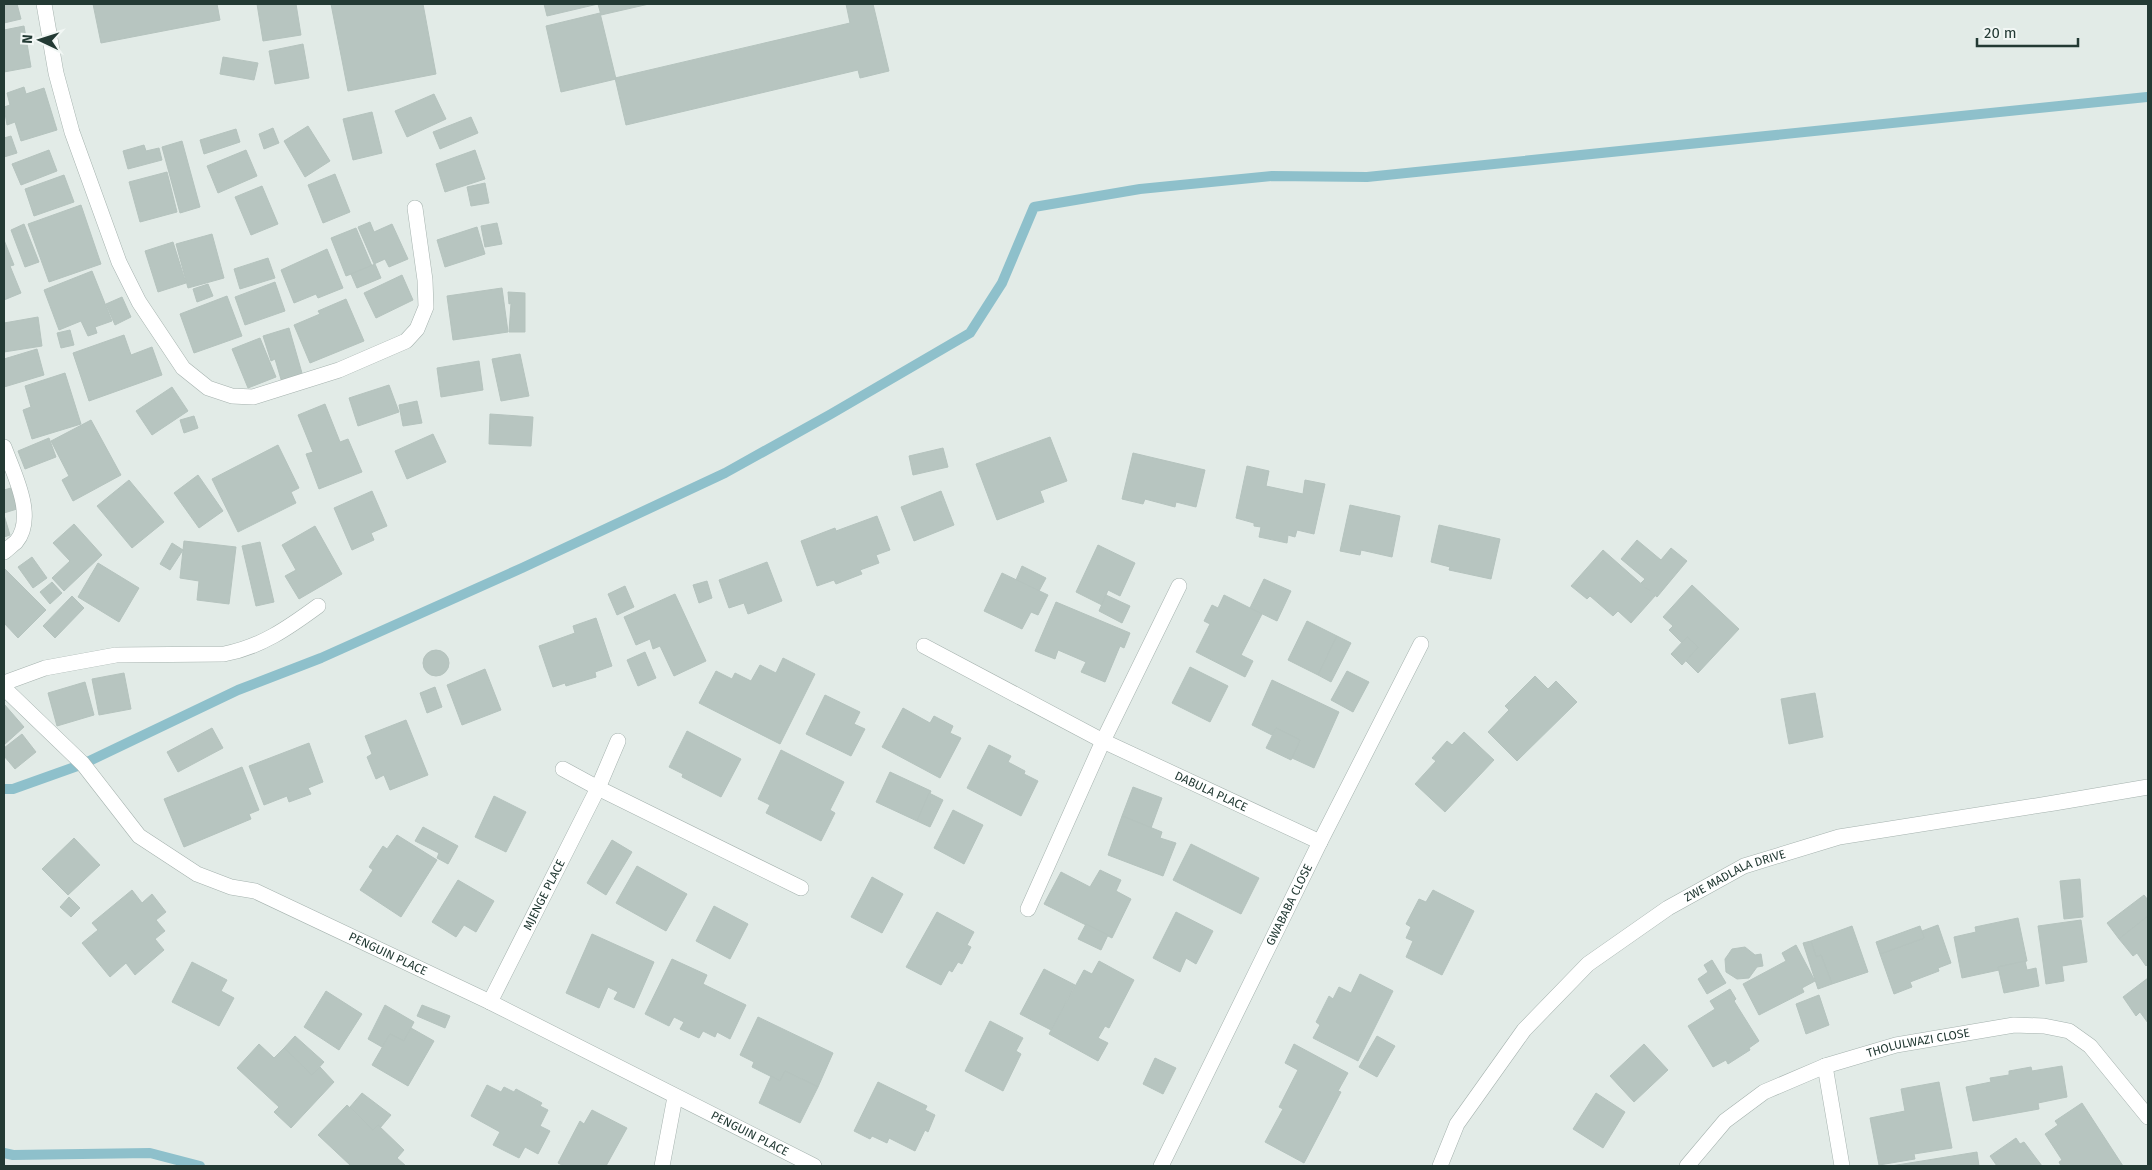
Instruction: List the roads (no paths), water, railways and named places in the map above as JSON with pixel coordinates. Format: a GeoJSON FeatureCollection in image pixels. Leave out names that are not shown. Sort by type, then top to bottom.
{"type":"FeatureCollection","features":[{"type":"Feature","properties":{"kind":"street"},"geometry":{"type":"LineString","coordinates":[[44,4],[56,73],[72,132],[119,262],[140,302],[183,368],[208,388],[232,396],[253,397],[339,370],[406,341],[417,329],[426,307],[425,280],[415,208]]}},
{"type":"Feature","properties":{"kind":"street"},"geometry":{"type":"LineString","coordinates":[[4,447],[23,499],[23,523],[17,540],[4,552]]}},
{"type":"Feature","properties":{"kind":"street"},"geometry":{"type":"LineString","coordinates":[[1028,909],[1103,741],[1179,586]]}},
{"type":"Feature","properties":{"kind":"street"},"geometry":{"type":"LineString","coordinates":[[4,683],[45,668],[116,655],[224,654],[235,652],[270,640],[318,606]]}},
{"type":"Feature","properties":{"kind":"street","name":"GWABABA CLOSE"},"geometry":{"type":"LineString","coordinates":[[1161,1166],[1320,842],[1421,644]]}},
{"type":"Feature","properties":{"kind":"street","name":"DABULA PLACE"},"geometry":{"type":"LineString","coordinates":[[924,646],[1103,741],[1320,842]]}},
{"type":"Feature","properties":{"kind":"street","name":"PENGUIN PLACE"},"geometry":{"type":"LineString","coordinates":[[4,688],[83,764],[139,836],[197,874],[231,887],[255,891],[490,1002],[814,1166]]}},
{"type":"Feature","properties":{"kind":"street","name":"MJENGE PLACE"},"geometry":{"type":"LineString","coordinates":[[490,1002],[598,788],[618,741]]}},
{"type":"Feature","properties":{"kind":"street"},"geometry":{"type":"LineString","coordinates":[[563,769],[801,888]]}},
{"type":"Feature","properties":{"kind":"street","name":"ZWE MADLALA DRIVE"},"geometry":{"type":"LineString","coordinates":[[1440,1166],[1457,1124],[1524,1030],[1588,964],[1668,908],[1744,866],[1839,837],[2054,804],[2148,787]]}},
{"type":"Feature","properties":{"kind":"street","name":"THOLULWAZI CLOSE"},"geometry":{"type":"LineString","coordinates":[[1687,1166],[1725,1121],[1764,1092],[1825,1066],[1896,1045],[2014,1025],[2044,1026],[2069,1031],[2090,1046],[2148,1117]]}},
{"type":"Feature","properties":{"kind":"street"},"geometry":{"type":"LineString","coordinates":[[1825,1066],[1842,1166]]}},
{"type":"Feature","properties":{"kind":"street"},"geometry":{"type":"LineString","coordinates":[[662,1166],[675,1097]]}},
{"type":"Feature","properties":{"kind":"waterway"},"geometry":{"type":"LineString","coordinates":[[4,789],[13,789],[83,764],[238,690],[321,658],[522,568],[725,473],[831,414],[970,333],[1002,283],[1034,207],[1140,189],[1272,176],[1367,177],[2147,97]]}},
{"type":"Feature","properties":{"kind":"waterway"},"geometry":{"type":"LineString","coordinates":[[4,1153],[13,1155],[150,1153],[200,1166]]}}]}
